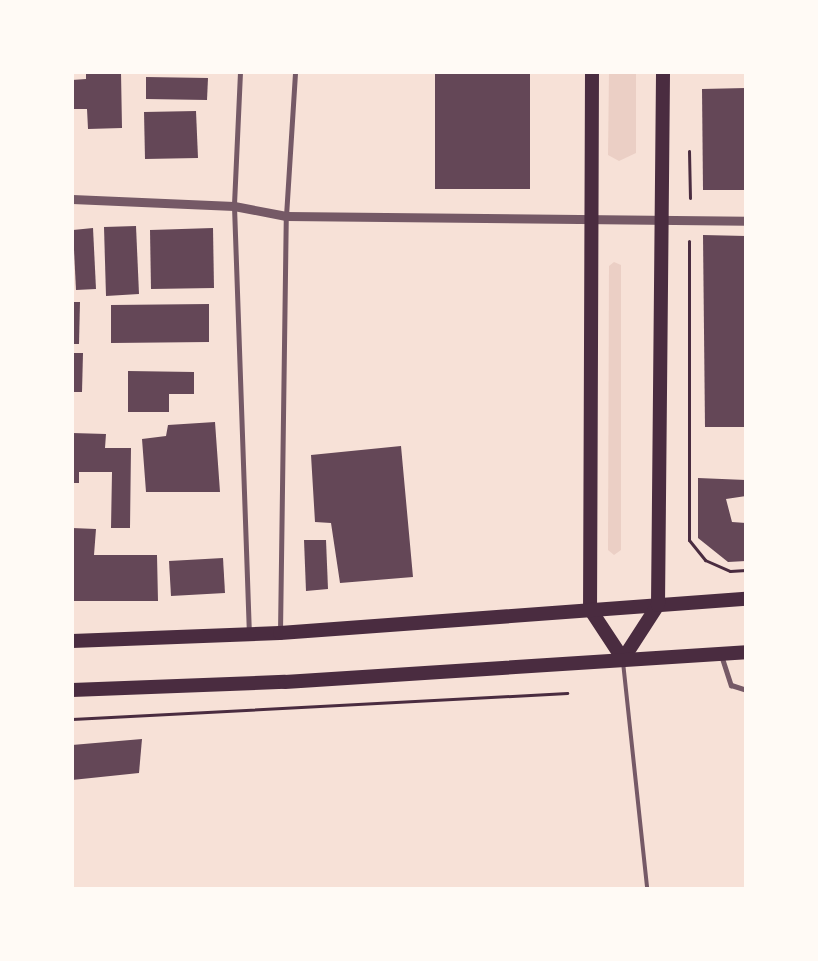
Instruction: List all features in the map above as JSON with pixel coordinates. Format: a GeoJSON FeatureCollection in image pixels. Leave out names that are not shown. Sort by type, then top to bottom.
{"type":"FeatureCollection","features":[{"type":"Feature","properties":{"kind":"highway"},"geometry":{"type":"LineString","coordinates":[[592,72],[590,609],[623,658]]}},
{"type":"Feature","properties":{"kind":"highway"},"geometry":{"type":"LineString","coordinates":[[623,658],[658,605],[663,72]]}},
{"type":"Feature","properties":{"kind":"highway"},"geometry":{"type":"LineString","coordinates":[[72,641],[249,635],[746,599]]}},
{"type":"Feature","properties":{"kind":"highway"},"geometry":{"type":"LineString","coordinates":[[72,690],[285,682],[623,658],[746,652]]}},
{"type":"Feature","properties":{"kind":"street"},"geometry":{"type":"LineString","coordinates":[[240,72],[234,206],[249,635]]}},
{"type":"Feature","properties":{"kind":"street"},"geometry":{"type":"LineString","coordinates":[[280,633],[286,216],[295,72]]}},
{"type":"Feature","properties":{"kind":"street"},"geometry":{"type":"LineString","coordinates":[[72,199],[234,206],[286,216],[591,221],[661,219],[746,221]]}},
{"type":"Feature","properties":{"kind":"street"},"geometry":{"type":"LineString","coordinates":[[720,654],[731,685],[746,690]]}},
{"type":"Feature","properties":{"kind":"lane"},"geometry":{"type":"LineString","coordinates":[[623,658],[647,888]]}},
{"type":"Feature","properties":{"kind":"path"},"geometry":{"type":"LineString","coordinates":[[690,141],[689,540],[705,560],[730,571],[746,570]]}},
{"type":"Feature","properties":{"kind":"shaded area"},"geometry":{"type":"Polygon","coordinates":[[[609,73],[636,73],[636,153],[619,161],[608,155],[609,73]]]}},
{"type":"Feature","properties":{"kind":"shaded area"},"geometry":{"type":"Polygon","coordinates":[[[614,262],[621,265],[621,550],[614,555],[608,550],[609,266],[614,262]]]}},
{"type":"Feature","properties":{"kind":"building"},"geometry":{"type":"Polygon","coordinates":[[[86,72],[121,72],[122,128],[88,129],[87,109],[72,109],[72,80],[86,79],[86,72]]]}},
{"type":"Feature","properties":{"kind":"building"},"geometry":{"type":"Polygon","coordinates":[[[530,72],[530,189],[435,189],[435,73],[530,72]]]}},
{"type":"Feature","properties":{"kind":"building"},"geometry":{"type":"Polygon","coordinates":[[[146,77],[208,78],[207,100],[146,99],[146,77]]]}},
{"type":"Feature","properties":{"kind":"building"},"geometry":{"type":"Polygon","coordinates":[[[746,88],[746,190],[703,190],[702,89],[746,88]]]}},
{"type":"Feature","properties":{"kind":"building"},"geometry":{"type":"Polygon","coordinates":[[[196,111],[198,158],[145,159],[144,112],[196,111]]]}},
{"type":"Feature","properties":{"kind":"building"},"geometry":{"type":"Polygon","coordinates":[[[136,226],[139,294],[106,296],[104,227],[136,226]]]}},
{"type":"Feature","properties":{"kind":"building"},"geometry":{"type":"Polygon","coordinates":[[[93,228],[96,289],[76,290],[73,230],[93,228]]]}},
{"type":"Feature","properties":{"kind":"building"},"geometry":{"type":"Polygon","coordinates":[[[213,228],[214,288],[151,289],[150,230],[213,228]]]}},
{"type":"Feature","properties":{"kind":"building"},"geometry":{"type":"Polygon","coordinates":[[[703,235],[746,236],[746,427],[705,427],[703,235]]]}},
{"type":"Feature","properties":{"kind":"building"},"geometry":{"type":"Polygon","coordinates":[[[72,302],[80,302],[79,344],[72,344],[72,302]]]}},
{"type":"Feature","properties":{"kind":"building"},"geometry":{"type":"Polygon","coordinates":[[[209,304],[209,342],[111,343],[111,305],[209,304]]]}},
{"type":"Feature","properties":{"kind":"building"},"geometry":{"type":"Polygon","coordinates":[[[72,353],[83,353],[82,392],[72,392],[72,353]]]}},
{"type":"Feature","properties":{"kind":"building"},"geometry":{"type":"Polygon","coordinates":[[[128,371],[194,372],[194,394],[169,394],[169,412],[128,412],[128,371]]]}},
{"type":"Feature","properties":{"kind":"building"},"geometry":{"type":"Polygon","coordinates":[[[215,422],[220,492],[146,492],[142,439],[166,436],[168,425],[215,422]]]}},
{"type":"Feature","properties":{"kind":"building"},"geometry":{"type":"Polygon","coordinates":[[[72,433],[106,434],[105,448],[131,448],[130,528],[111,528],[112,472],[79,472],[79,483],[72,483],[72,433]]]}},
{"type":"Feature","properties":{"kind":"building"},"geometry":{"type":"Polygon","coordinates":[[[401,446],[413,577],[340,583],[331,523],[315,522],[311,455],[401,446]]]}},
{"type":"Feature","properties":{"kind":"building"},"geometry":{"type":"Polygon","coordinates":[[[698,478],[746,480],[746,496],[726,499],[732,522],[746,523],[746,561],[728,562],[698,538],[698,478]]]}},
{"type":"Feature","properties":{"kind":"building"},"geometry":{"type":"Polygon","coordinates":[[[72,528],[96,529],[94,555],[157,555],[158,601],[72,601],[72,528]]]}},
{"type":"Feature","properties":{"kind":"building"},"geometry":{"type":"Polygon","coordinates":[[[304,540],[326,540],[328,589],[306,591],[304,540]]]}},
{"type":"Feature","properties":{"kind":"building"},"geometry":{"type":"Polygon","coordinates":[[[223,558],[225,593],[171,596],[169,561],[223,558]]]}},
{"type":"Feature","properties":{"kind":"building"},"geometry":{"type":"Polygon","coordinates":[[[142,739],[139,773],[72,780],[72,745],[142,739]]]}}]}
